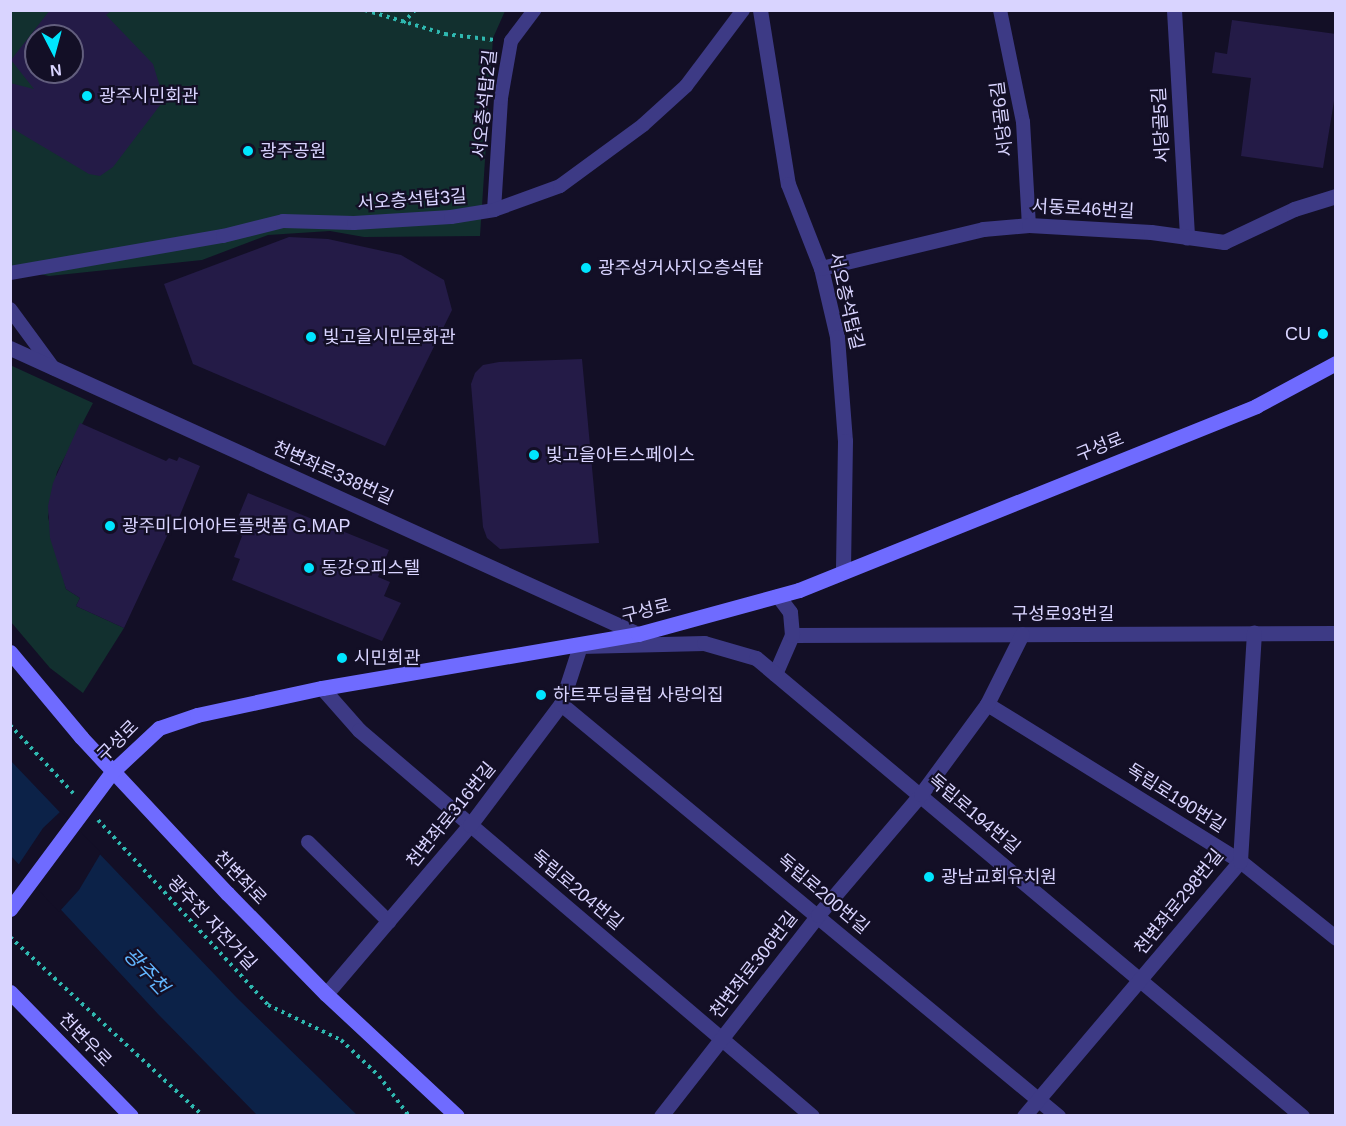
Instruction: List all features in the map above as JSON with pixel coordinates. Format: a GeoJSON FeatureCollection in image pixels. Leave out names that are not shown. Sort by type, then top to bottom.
{"type":"FeatureCollection","features":[{"type":"Feature","properties":{"kind":"street","name":"서오층석탑길"},"geometry":{"type":"LineString","coordinates":[[760,10],[788,184],[821,268],[837,337],[844,395],[843,572]]}},
{"type":"Feature","properties":{"kind":"street","name":"서당골5길"},"geometry":{"type":"LineString","coordinates":[[1174,10],[1187,238]]}},
{"type":"Feature","properties":{"kind":"street","name":"서동로46번길"},"geometry":{"type":"LineString","coordinates":[[821,268],[983,229],[1029,225],[1187,238],[1207,243],[1231,240],[1294,209],[1335,196]]}},
{"type":"Feature","properties":{"kind":"street","name":"천변좌로338번길"},"geometry":{"type":"LineString","coordinates":[[10,348],[638,634]]}},
{"type":"Feature","properties":{"kind":"street","name":"구성로"},"geometry":{"type":"LineString","coordinates":[[10,909],[113,771],[159,728],[197,715],[322,688],[580,646],[638,634],[778,596],[1256,406],[1335,363]]}},
{"type":"Feature","properties":{"kind":"street"},"geometry":{"type":"LineString","coordinates":[[775,674],[792,635],[790,612],[778,596]]}},
{"type":"Feature","properties":{"kind":"street","name":"천변좌로298번길"},"geometry":{"type":"LineString","coordinates":[[1024,1116],[1240,861],[1254,632]]}},
{"type":"Feature","properties":{"kind":"street","name":"구성로93번길"},"geometry":{"type":"LineString","coordinates":[[792,635],[1335,633]]}},
{"type":"Feature","properties":{"kind":"street","name":"천변좌로306번길"},"geometry":{"type":"LineString","coordinates":[[661,1116],[818,915],[921,794],[987,704],[1022,634]]}},
{"type":"Feature","properties":{"kind":"street","name":"독립로194번길"},"geometry":{"type":"LineString","coordinates":[[580,646],[704,643],[756,658],[921,794],[1302,1116]]}},
{"type":"Feature","properties":{"kind":"street","name":"천변좌로316번길"},"geometry":{"type":"LineString","coordinates":[[326,994],[470,825],[561,704],[580,646]]}},
{"type":"Feature","properties":{"kind":"street","name":"천변좌로"},"geometry":{"type":"LineString","coordinates":[[10,652],[113,771],[326,994],[457,1116]]}},
{"type":"Feature","properties":{"kind":"street","name":"독립로204번길"},"geometry":{"type":"LineString","coordinates":[[322,688],[359,730],[812,1116]]}},
{"type":"Feature","properties":{"kind":"street","name":"독립로200번길"},"geometry":{"type":"LineString","coordinates":[[561,704],[1058,1116]]}},
{"type":"Feature","properties":{"kind":"street","name":"독립로190번길"},"geometry":{"type":"LineString","coordinates":[[987,704],[1240,861],[1335,938]]}},
{"type":"Feature","properties":{"kind":"street","name":"천변우로"},"geometry":{"type":"LineString","coordinates":[[10,992],[131,1116]]}},
{"type":"Feature","properties":{"kind":"lane","name":"서오층석탑2길"},"geometry":{"type":"LineString","coordinates":[[494,210],[501,98],[511,40],[534,10]]}},
{"type":"Feature","properties":{"kind":"lane","name":"서오층석탑3길"},"geometry":{"type":"LineString","coordinates":[[10,273],[224,237],[283,221],[354,223],[451,218],[494,210],[560,186],[643,125],[687,86],[743,10]]}},
{"type":"Feature","properties":{"kind":"lane","name":"서당골6길"},"geometry":{"type":"LineString","coordinates":[[1000,10],[1023,122],[1029,225]]}},
{"type":"Feature","properties":{"kind":"lane"},"geometry":{"type":"LineString","coordinates":[[10,309],[54,369]]}},
{"type":"Feature","properties":{"kind":"lane"},"geometry":{"type":"LineString","coordinates":[[308,843],[389,922]]}},
{"type":"Feature","properties":{"kind":"path"},"geometry":{"type":"LineString","coordinates":[[364,10],[402,24],[445,34],[511,40]]}},
{"type":"Feature","properties":{"kind":"path"},"geometry":{"type":"LineString","coordinates":[[402,24],[415,10]]}},
{"type":"Feature","properties":{"kind":"path"},"geometry":{"type":"LineString","coordinates":[[10,725],[80,800]]}},
{"type":"Feature","properties":{"kind":"path","name":"광주천 자전거길"},"geometry":{"type":"LineString","coordinates":[[95,817],[267,1005],[341,1040],[379,1076],[409,1116]]}},
{"type":"Feature","properties":{"kind":"path"},"geometry":{"type":"LineString","coordinates":[[10,937],[203,1116]]}},
{"type":"Feature","properties":{"kind":"green space","name":"광주공원"},"geometry":{"type":"Polygon","coordinates":[[[11,11],[505,11],[493,38],[480,236],[364,237],[330,231],[268,235],[202,260],[49,276],[11,268],[11,11]]]}},
{"type":"Feature","properties":{"kind":"green space"},"geometry":{"type":"Polygon","coordinates":[[[10,365],[93,403],[57,472],[48,517],[66,589],[80,598],[76,606],[124,628],[83,693],[50,668],[11,622],[10,365]]]}},
{"type":"Feature","properties":{"kind":"water","name":"광주천"},"geometry":{"type":"Polygon","coordinates":[[[10,760],[237,998],[357,1115],[257,1115],[158,1014],[11,856],[10,760]]]}},
{"type":"Feature","properties":{"kind":"pier"},"geometry":{"type":"Polygon","coordinates":[[[61,811],[101,853],[79,890],[59,912],[17,867],[43,828],[61,811]]]}},
{"type":"Feature","properties":{"kind":"building","name":"광주시민회관"},"geometry":{"type":"Polygon","coordinates":[[[50,10],[112,10],[106,15],[153,64],[164,100],[113,167],[100,176],[89,174],[10,127],[10,83],[34,89],[30,84],[84,84],[84,24],[39,24],[50,10]]]}},
{"type":"Feature","properties":{"kind":"building"},"geometry":{"type":"Polygon","coordinates":[[[1232,20],[1336,34],[1336,89],[1323,168],[1241,156],[1251,78],[1212,73],[1215,52],[1227,54],[1232,20]]]}},
{"type":"Feature","properties":{"kind":"building","name":"광주시민회관"},"geometry":{"type":"Polygon","coordinates":[[[24,43],[24,76],[11,60],[24,43]]]}},
{"type":"Feature","properties":{"kind":"building","name":"빛고을시민문화관"},"geometry":{"type":"Polygon","coordinates":[[[289,237],[328,239],[401,255],[444,280],[452,310],[385,446],[193,364],[164,284],[289,237]]]}},
{"type":"Feature","properties":{"kind":"building","name":"빛고을아트스페이스"},"geometry":{"type":"Polygon","coordinates":[[[582,359],[599,543],[500,549],[487,538],[483,527],[471,384],[475,373],[483,365],[499,362],[582,359]]]}},
{"type":"Feature","properties":{"kind":"building","name":"광주미디어아트플랫폼 G.MAP"},"geometry":{"type":"Polygon","coordinates":[[[80,423],[166,461],[169,458],[177,461],[179,457],[200,466],[176,525],[173,523],[124,628],[76,606],[80,598],[66,589],[50,538],[48,506],[53,483],[80,423]]]}},
{"type":"Feature","properties":{"kind":"building","name":"동강오피스텔"},"geometry":{"type":"Polygon","coordinates":[[[248,493],[389,550],[378,577],[390,582],[384,596],[401,603],[382,641],[232,580],[240,559],[234,557],[242,536],[232,532],[248,493]]]}},
{"type":"Feature","properties":{"kind":"place","name":"광주시민회관"},"geometry":{"type":"Point","coordinates":[87,96]}},
{"type":"Feature","properties":{"kind":"place","name":"광주공원"},"geometry":{"type":"Point","coordinates":[248,151]}},
{"type":"Feature","properties":{"kind":"place","name":"광주성거사지오층석탑"},"geometry":{"type":"Point","coordinates":[586,268]}},
{"type":"Feature","properties":{"kind":"place","name":"CU"},"geometry":{"type":"Point","coordinates":[1323,334]}},
{"type":"Feature","properties":{"kind":"place","name":"빛고을시민문화관"},"geometry":{"type":"Point","coordinates":[311,337]}},
{"type":"Feature","properties":{"kind":"place","name":"빛고을아트스페이스"},"geometry":{"type":"Point","coordinates":[534,455]}},
{"type":"Feature","properties":{"kind":"place","name":"광주미디어아트플랫폼 G.MAP"},"geometry":{"type":"Point","coordinates":[110,526]}},
{"type":"Feature","properties":{"kind":"place","name":"동강오피스텔"},"geometry":{"type":"Point","coordinates":[309,568]}},
{"type":"Feature","properties":{"kind":"place","name":"시민회관"},"geometry":{"type":"Point","coordinates":[342,658]}},
{"type":"Feature","properties":{"kind":"place","name":"하트푸딩클럽 사랑의집"},"geometry":{"type":"Point","coordinates":[541,695]}},
{"type":"Feature","properties":{"kind":"place","name":"광남교회유치원"},"geometry":{"type":"Point","coordinates":[929,877]}}]}
